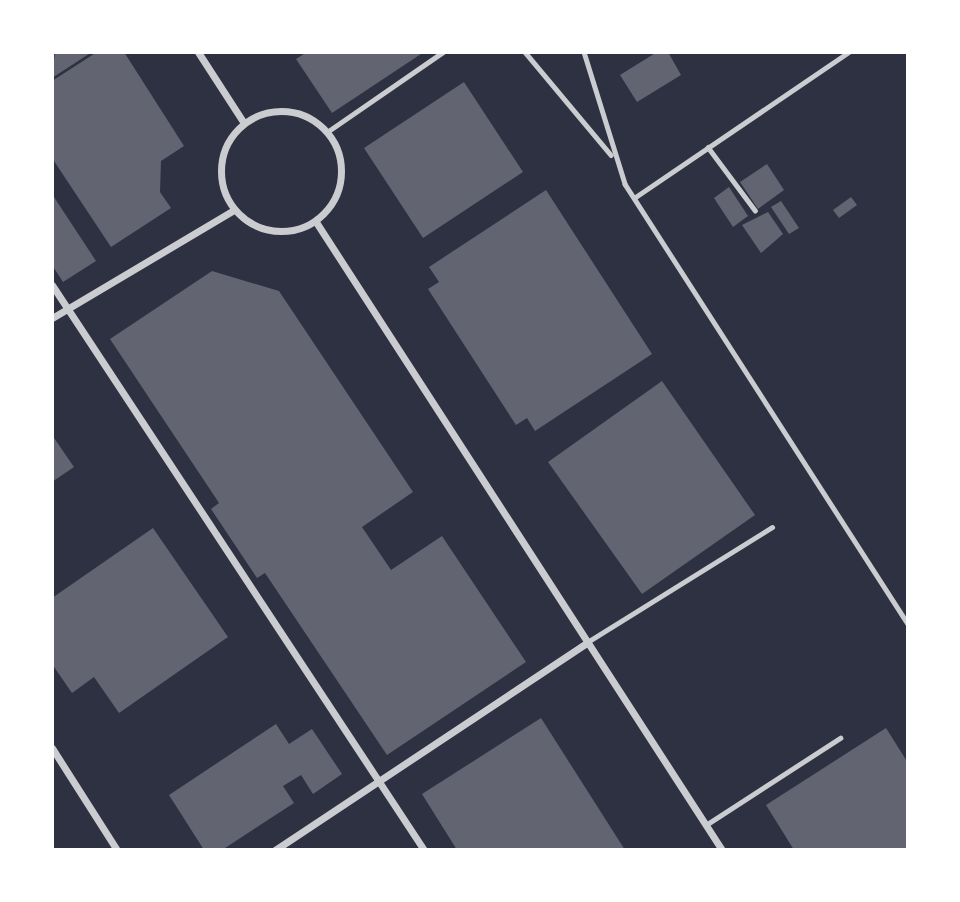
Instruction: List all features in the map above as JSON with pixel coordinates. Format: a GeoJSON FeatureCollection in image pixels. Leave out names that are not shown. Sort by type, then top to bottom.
{"type":"FeatureCollection","features":[{"type":"Feature","properties":{"kind":"street"},"geometry":{"type":"LineString","coordinates":[[198,52],[244,123]]}},
{"type":"Feature","properties":{"kind":"street"},"geometry":{"type":"LineString","coordinates":[[278,110],[313,120],[327,132],[342,179],[316,222],[282,232],[248,222],[234,210],[224,193],[223,155],[244,123],[278,110]]}},
{"type":"Feature","properties":{"kind":"street"},"geometry":{"type":"LineString","coordinates":[[52,318],[234,210]]}},
{"type":"Feature","properties":{"kind":"street"},"geometry":{"type":"LineString","coordinates":[[316,222],[586,643],[722,849]]}},
{"type":"Feature","properties":{"kind":"street"},"geometry":{"type":"LineString","coordinates":[[52,285],[424,849]]}},
{"type":"Feature","properties":{"kind":"street"},"geometry":{"type":"LineString","coordinates":[[275,849],[586,643]]}},
{"type":"Feature","properties":{"kind":"street"},"geometry":{"type":"LineString","coordinates":[[52,748],[117,849]]}},
{"type":"Feature","properties":{"kind":"lane"},"geometry":{"type":"LineString","coordinates":[[327,132],[443,52]]}},
{"type":"Feature","properties":{"kind":"lane"},"geometry":{"type":"LineString","coordinates":[[525,52],[612,156],[634,198],[908,624]]}},
{"type":"Feature","properties":{"kind":"lane"},"geometry":{"type":"LineString","coordinates":[[584,52],[612,156]]}},
{"type":"Feature","properties":{"kind":"lane"},"geometry":{"type":"LineString","coordinates":[[634,198],[849,52]]}},
{"type":"Feature","properties":{"kind":"lane"},"geometry":{"type":"LineString","coordinates":[[708,147],[755,210]]}},
{"type":"Feature","properties":{"kind":"lane"},"geometry":{"type":"LineString","coordinates":[[586,643],[772,527]]}},
{"type":"Feature","properties":{"kind":"lane"},"geometry":{"type":"LineString","coordinates":[[706,825],[840,738]]}},
{"type":"Feature","properties":{"kind":"building"},"geometry":{"type":"Polygon","coordinates":[[[55,52],[92,52],[52,78],[55,52]]]}},
{"type":"Feature","properties":{"kind":"building"},"geometry":{"type":"Polygon","coordinates":[[[97,52],[124,52],[184,146],[161,161],[160,192],[171,208],[111,247],[52,158],[52,81],[97,52]]]}},
{"type":"Feature","properties":{"kind":"building"},"geometry":{"type":"Polygon","coordinates":[[[307,52],[424,52],[332,113],[296,59],[307,52]]]}},
{"type":"Feature","properties":{"kind":"building"},"geometry":{"type":"Polygon","coordinates":[[[657,52],[668,52],[681,75],[637,102],[620,75],[657,52]]]}},
{"type":"Feature","properties":{"kind":"building"},"geometry":{"type":"Polygon","coordinates":[[[464,82],[523,172],[423,238],[364,148],[464,82]]]}},
{"type":"Feature","properties":{"kind":"building"},"geometry":{"type":"Polygon","coordinates":[[[767,164],[784,190],[758,209],[740,182],[767,164]]]}},
{"type":"Feature","properties":{"kind":"building"},"geometry":{"type":"Polygon","coordinates":[[[729,187],[748,216],[733,227],[714,198],[729,187]]]}},
{"type":"Feature","properties":{"kind":"building"},"geometry":{"type":"Polygon","coordinates":[[[546,190],[652,354],[535,431],[527,418],[516,425],[428,289],[439,282],[429,267],[546,190]]]}},
{"type":"Feature","properties":{"kind":"building"},"geometry":{"type":"Polygon","coordinates":[[[52,194],[96,261],[63,282],[52,265],[52,194]]]}},
{"type":"Feature","properties":{"kind":"building"},"geometry":{"type":"Polygon","coordinates":[[[851,197],[857,205],[839,218],[833,210],[851,197]]]}},
{"type":"Feature","properties":{"kind":"building"},"geometry":{"type":"Polygon","coordinates":[[[781,201],[799,228],[789,234],[771,207],[781,201]]]}},
{"type":"Feature","properties":{"kind":"building"},"geometry":{"type":"Polygon","coordinates":[[[768,212],[783,234],[761,253],[742,225],[768,212]]]}},
{"type":"Feature","properties":{"kind":"building"},"geometry":{"type":"Polygon","coordinates":[[[212,271],[279,291],[413,492],[362,527],[391,570],[442,536],[526,662],[387,755],[265,573],[257,578],[211,509],[219,503],[110,339],[212,271]]]}},
{"type":"Feature","properties":{"kind":"building"},"geometry":{"type":"Polygon","coordinates":[[[662,381],[755,515],[642,594],[548,462],[662,381]]]}},
{"type":"Feature","properties":{"kind":"building"},"geometry":{"type":"Polygon","coordinates":[[[52,435],[74,467],[52,482],[52,435]]]}},
{"type":"Feature","properties":{"kind":"building"},"geometry":{"type":"Polygon","coordinates":[[[153,528],[228,637],[119,713],[94,677],[72,693],[52,664],[52,598],[153,528]]]}},
{"type":"Feature","properties":{"kind":"building"},"geometry":{"type":"Polygon","coordinates":[[[541,718],[625,850],[457,850],[422,794],[541,718]]]}},
{"type":"Feature","properties":{"kind":"building"},"geometry":{"type":"Polygon","coordinates":[[[276,724],[289,744],[312,729],[342,774],[313,794],[301,775],[283,786],[294,803],[222,850],[204,850],[169,795],[276,724]]]}},
{"type":"Feature","properties":{"kind":"building"},"geometry":{"type":"Polygon","coordinates":[[[886,728],[908,763],[908,850],[794,850],[766,805],[886,728]]]}}]}
